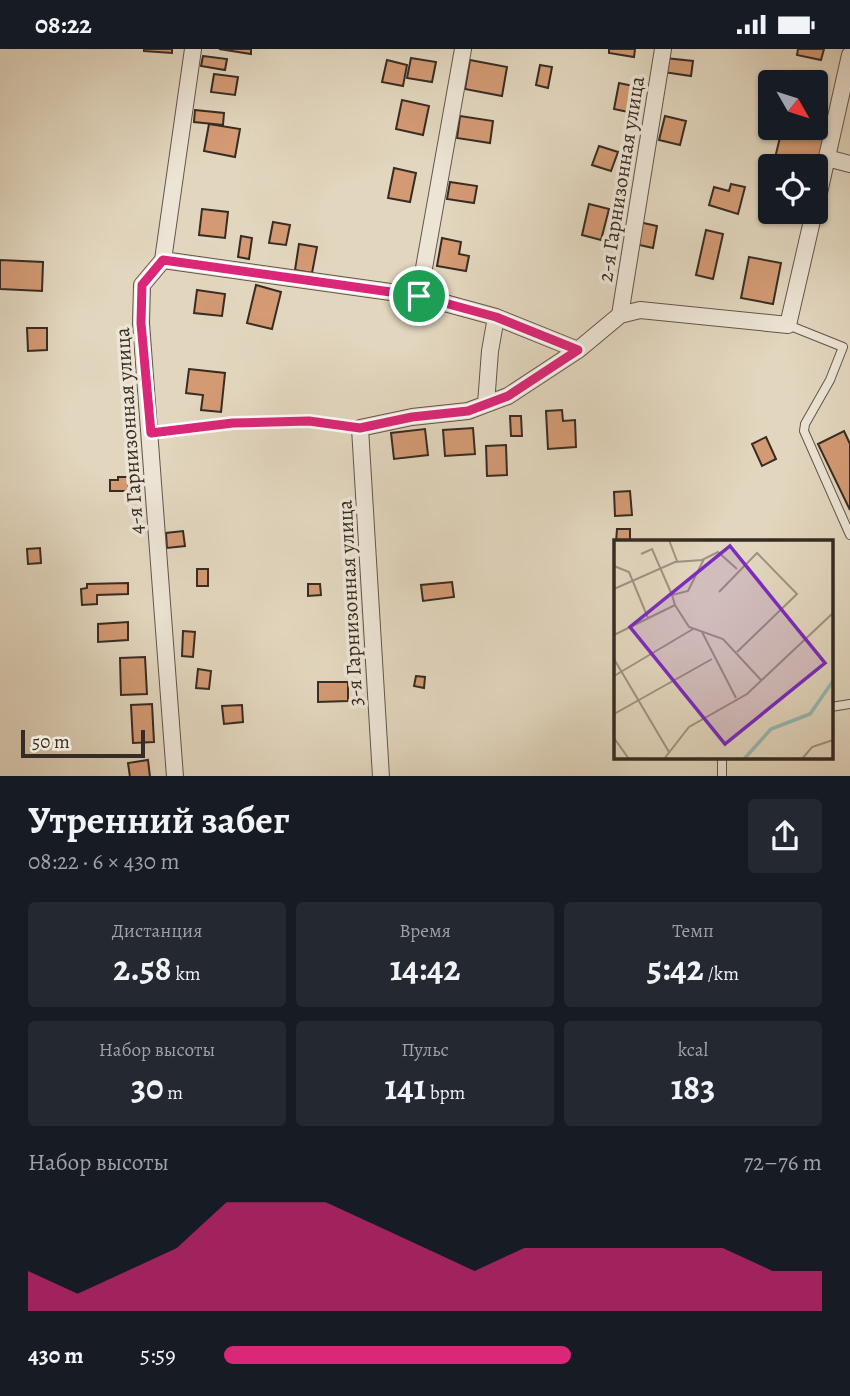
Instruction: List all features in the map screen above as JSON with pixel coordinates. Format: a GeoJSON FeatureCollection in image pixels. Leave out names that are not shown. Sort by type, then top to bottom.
{"type":"FeatureCollection","features":[{"type":"Feature","properties":{"kind":"street","name":"4-я Гарнизонная улица"},"geometry":{"type":"LineString","coordinates":[[175,776],[141,323],[142,285],[163,260],[193,49]]}},
{"type":"Feature","properties":{"kind":"street"},"geometry":{"type":"LineString","coordinates":[[419,296],[463,49]]}},
{"type":"Feature","properties":{"kind":"street","name":"2-я Гарнизонная улица"},"geometry":{"type":"LineString","coordinates":[[620,315],[663,49]]}},
{"type":"Feature","properties":{"kind":"street"},"geometry":{"type":"LineString","coordinates":[[828,154],[850,55]]}},
{"type":"Feature","properties":{"kind":"street"},"geometry":{"type":"LineString","coordinates":[[828,158],[850,165]]}},
{"type":"Feature","properties":{"kind":"street"},"geometry":{"type":"LineString","coordinates":[[360,428],[412,417],[468,411],[508,396],[578,350],[620,315],[640,310],[788,325],[811,224]]}},
{"type":"Feature","properties":{"kind":"street"},"geometry":{"type":"LineString","coordinates":[[163,260],[419,296],[496,317],[578,350]]}},
{"type":"Feature","properties":{"kind":"street"},"geometry":{"type":"LineString","coordinates":[[486,404],[496,317]]}},
{"type":"Feature","properties":{"kind":"street","name":"3-я Гарнизонная улица"},"geometry":{"type":"LineString","coordinates":[[360,428],[381,776]]}},
{"type":"Feature","properties":{"kind":"lane"},"geometry":{"type":"LineString","coordinates":[[788,325],[846,348],[804,431],[850,535]]}},
{"type":"Feature","properties":{"kind":"lane"},"geometry":{"type":"LineString","coordinates":[[151,433],[233,423],[309,421],[360,428]]}},
{"type":"Feature","properties":{"kind":"lane"},"geometry":{"type":"LineString","coordinates":[[832,707],[850,705]]}},
{"type":"Feature","properties":{"kind":"building"},"geometry":{"type":"Polygon","coordinates":[[[172,49],[172,53],[144,51],[172,49]]]}},
{"type":"Feature","properties":{"kind":"building"},"geometry":{"type":"Polygon","coordinates":[[[219,49],[251,49],[251,54],[219,49]]]}},
{"type":"Feature","properties":{"kind":"building"},"geometry":{"type":"Polygon","coordinates":[[[609,49],[635,49],[634,57],[609,53],[609,49]]]}},
{"type":"Feature","properties":{"kind":"building"},"geometry":{"type":"Polygon","coordinates":[[[798,49],[824,49],[821,60],[797,55],[798,49]]]}},
{"type":"Feature","properties":{"kind":"building"},"geometry":{"type":"Polygon","coordinates":[[[203,56],[227,59],[225,70],[201,66],[203,56]]]}},
{"type":"Feature","properties":{"kind":"building"},"geometry":{"type":"Polygon","coordinates":[[[411,58],[436,62],[432,82],[407,78],[411,58]]]}},
{"type":"Feature","properties":{"kind":"building"},"geometry":{"type":"Polygon","coordinates":[[[665,58],[693,61],[691,76],[663,72],[665,58]]]}},
{"type":"Feature","properties":{"kind":"building"},"geometry":{"type":"Polygon","coordinates":[[[387,60],[407,65],[403,86],[382,82],[387,60]]]}},
{"type":"Feature","properties":{"kind":"building"},"geometry":{"type":"Polygon","coordinates":[[[470,60],[507,67],[502,96],[465,89],[470,60]]]}},
{"type":"Feature","properties":{"kind":"building"},"geometry":{"type":"Polygon","coordinates":[[[540,65],[552,67],[548,88],[536,85],[540,65]]]}},
{"type":"Feature","properties":{"kind":"building"},"geometry":{"type":"Polygon","coordinates":[[[214,74],[238,77],[235,95],[211,92],[214,74]]]}},
{"type":"Feature","properties":{"kind":"building"},"geometry":{"type":"Polygon","coordinates":[[[619,83],[638,87],[633,113],[614,109],[619,83]]]}},
{"type":"Feature","properties":{"kind":"building"},"geometry":{"type":"Polygon","coordinates":[[[402,100],[429,106],[423,135],[396,129],[402,100]]]}},
{"type":"Feature","properties":{"kind":"building"},"geometry":{"type":"Polygon","coordinates":[[[195,110],[224,113],[223,125],[194,122],[195,110]]]}},
{"type":"Feature","properties":{"kind":"building"},"geometry":{"type":"Polygon","coordinates":[[[460,116],[493,121],[490,143],[457,138],[460,116]]]}},
{"type":"Feature","properties":{"kind":"building"},"geometry":{"type":"Polygon","coordinates":[[[665,116],[686,121],[680,145],[659,140],[665,116]]]}},
{"type":"Feature","properties":{"kind":"building"},"geometry":{"type":"Polygon","coordinates":[[[209,124],[240,129],[235,157],[204,151],[209,124]]]}},
{"type":"Feature","properties":{"kind":"building"},"geometry":{"type":"Polygon","coordinates":[[[779,140],[826,140],[822,154],[776,154],[779,140]]]}},
{"type":"Feature","properties":{"kind":"building"},"geometry":{"type":"Polygon","coordinates":[[[599,146],[618,152],[611,171],[592,165],[599,146]]]}},
{"type":"Feature","properties":{"kind":"building"},"geometry":{"type":"Polygon","coordinates":[[[394,168],[416,173],[410,202],[388,198],[394,168]]]}},
{"type":"Feature","properties":{"kind":"building"},"geometry":{"type":"Polygon","coordinates":[[[450,182],[477,186],[474,203],[447,199],[450,182]]]}},
{"type":"Feature","properties":{"kind":"building"},"geometry":{"type":"Polygon","coordinates":[[[731,184],[745,187],[738,214],[709,205],[714,187],[729,191],[731,184]]]}},
{"type":"Feature","properties":{"kind":"building"},"geometry":{"type":"Polygon","coordinates":[[[589,204],[609,209],[601,240],[582,235],[589,204]]]}},
{"type":"Feature","properties":{"kind":"building"},"geometry":{"type":"Polygon","coordinates":[[[202,209],[228,212],[225,238],[199,235],[202,209]]]}},
{"type":"Feature","properties":{"kind":"building"},"geometry":{"type":"Polygon","coordinates":[[[273,222],[290,225],[286,245],[269,243],[273,222]]]}},
{"type":"Feature","properties":{"kind":"building"},"geometry":{"type":"Polygon","coordinates":[[[639,222],[657,226],[653,248],[635,244],[639,222]]]}},
{"type":"Feature","properties":{"kind":"building"},"geometry":{"type":"Polygon","coordinates":[[[706,230],[723,234],[713,279],[696,275],[706,230]]]}},
{"type":"Feature","properties":{"kind":"building"},"geometry":{"type":"Polygon","coordinates":[[[241,236],[252,238],[249,259],[238,257],[241,236]]]}},
{"type":"Feature","properties":{"kind":"building"},"geometry":{"type":"Polygon","coordinates":[[[442,238],[461,242],[459,254],[469,256],[466,271],[437,266],[442,238]]]}},
{"type":"Feature","properties":{"kind":"building"},"geometry":{"type":"Polygon","coordinates":[[[299,244],[317,247],[312,273],[295,270],[299,244]]]}},
{"type":"Feature","properties":{"kind":"building"},"geometry":{"type":"Polygon","coordinates":[[[749,257],[781,263],[773,304],[741,298],[749,257]]]}},
{"type":"Feature","properties":{"kind":"building"},"geometry":{"type":"Polygon","coordinates":[[[0,260],[43,262],[42,291],[0,289],[0,260]]]}},
{"type":"Feature","properties":{"kind":"building"},"geometry":{"type":"Polygon","coordinates":[[[256,285],[281,292],[272,329],[247,323],[256,285]]]}},
{"type":"Feature","properties":{"kind":"building"},"geometry":{"type":"Polygon","coordinates":[[[197,290],[225,294],[222,316],[194,313],[197,290]]]}},
{"type":"Feature","properties":{"kind":"building"},"geometry":{"type":"Polygon","coordinates":[[[27,328],[47,328],[47,350],[28,351],[27,328]]]}},
{"type":"Feature","properties":{"kind":"building"},"geometry":{"type":"Polygon","coordinates":[[[189,369],[225,373],[221,412],[201,410],[203,395],[186,393],[189,369]]]}},
{"type":"Feature","properties":{"kind":"building"},"geometry":{"type":"Polygon","coordinates":[[[562,410],[563,421],[575,420],[576,447],[548,449],[546,411],[562,410]]]}},
{"type":"Feature","properties":{"kind":"building"},"geometry":{"type":"Polygon","coordinates":[[[510,416],[521,416],[522,436],[511,436],[510,416]]]}},
{"type":"Feature","properties":{"kind":"building"},"geometry":{"type":"Polygon","coordinates":[[[473,428],[475,454],[445,456],[443,430],[473,428]]]}},
{"type":"Feature","properties":{"kind":"building"},"geometry":{"type":"Polygon","coordinates":[[[425,429],[428,455],[394,459],[391,433],[425,429]]]}},
{"type":"Feature","properties":{"kind":"building"},"geometry":{"type":"Polygon","coordinates":[[[844,431],[850,444],[850,510],[818,444],[844,431]]]}},
{"type":"Feature","properties":{"kind":"building"},"geometry":{"type":"Polygon","coordinates":[[[766,437],[776,459],[762,466],[752,444],[766,437]]]}},
{"type":"Feature","properties":{"kind":"building"},"geometry":{"type":"Polygon","coordinates":[[[506,445],[507,475],[487,476],[486,446],[506,445]]]}},
{"type":"Feature","properties":{"kind":"building"},"geometry":{"type":"Polygon","coordinates":[[[118,477],[131,477],[128,491],[110,491],[110,480],[118,480],[118,477]]]}},
{"type":"Feature","properties":{"kind":"building"},"geometry":{"type":"Polygon","coordinates":[[[630,491],[632,515],[615,516],[614,492],[630,491]]]}},
{"type":"Feature","properties":{"kind":"building"},"geometry":{"type":"Polygon","coordinates":[[[617,529],[630,529],[630,540],[616,540],[617,529]]]}},
{"type":"Feature","properties":{"kind":"building"},"geometry":{"type":"Polygon","coordinates":[[[183,531],[185,546],[167,548],[166,533],[183,531]]]}},
{"type":"Feature","properties":{"kind":"building"},"geometry":{"type":"Polygon","coordinates":[[[40,548],[41,563],[28,564],[27,549],[40,548]]]}},
{"type":"Feature","properties":{"kind":"building"},"geometry":{"type":"Polygon","coordinates":[[[197,569],[208,569],[208,586],[197,586],[197,569]]]}},
{"type":"Feature","properties":{"kind":"building"},"geometry":{"type":"Polygon","coordinates":[[[452,582],[454,597],[423,601],[421,585],[452,582]]]}},
{"type":"Feature","properties":{"kind":"building"},"geometry":{"type":"Polygon","coordinates":[[[128,583],[128,594],[97,595],[97,604],[82,605],[81,589],[87,588],[87,584],[128,583]]]}},
{"type":"Feature","properties":{"kind":"building"},"geometry":{"type":"Polygon","coordinates":[[[308,584],[320,584],[321,595],[308,596],[308,584]]]}},
{"type":"Feature","properties":{"kind":"building"},"geometry":{"type":"Polygon","coordinates":[[[128,622],[128,640],[98,642],[98,624],[128,622]]]}},
{"type":"Feature","properties":{"kind":"building"},"geometry":{"type":"Polygon","coordinates":[[[183,631],[195,632],[193,657],[182,656],[183,631]]]}},
{"type":"Feature","properties":{"kind":"building"},"geometry":{"type":"Polygon","coordinates":[[[145,657],[147,694],[121,695],[120,658],[145,657]]]}},
{"type":"Feature","properties":{"kind":"building"},"geometry":{"type":"Polygon","coordinates":[[[198,669],[211,671],[209,689],[196,688],[198,669]]]}},
{"type":"Feature","properties":{"kind":"building"},"geometry":{"type":"Polygon","coordinates":[[[416,676],[425,677],[424,688],[414,686],[416,676]]]}},
{"type":"Feature","properties":{"kind":"building"},"geometry":{"type":"Polygon","coordinates":[[[318,682],[348,682],[348,701],[318,702],[318,682]]]}},
{"type":"Feature","properties":{"kind":"building"},"geometry":{"type":"Polygon","coordinates":[[[152,704],[154,742],[133,743],[131,705],[152,704]]]}},
{"type":"Feature","properties":{"kind":"building"},"geometry":{"type":"Polygon","coordinates":[[[242,705],[243,722],[224,724],[222,706],[242,705]]]}},
{"type":"Feature","properties":{"kind":"building"},"geometry":{"type":"Polygon","coordinates":[[[148,760],[150,776],[130,776],[128,763],[148,760]]]}},
{"type":"Feature","properties":{"kind":"route"},"geometry":{"type":"LineString","coordinates":[[163,260],[419,296],[496,317],[578,350],[508,396],[468,411],[412,417],[360,428],[309,421],[233,423],[151,433],[141,323],[142,285],[163,260]]}}]}
